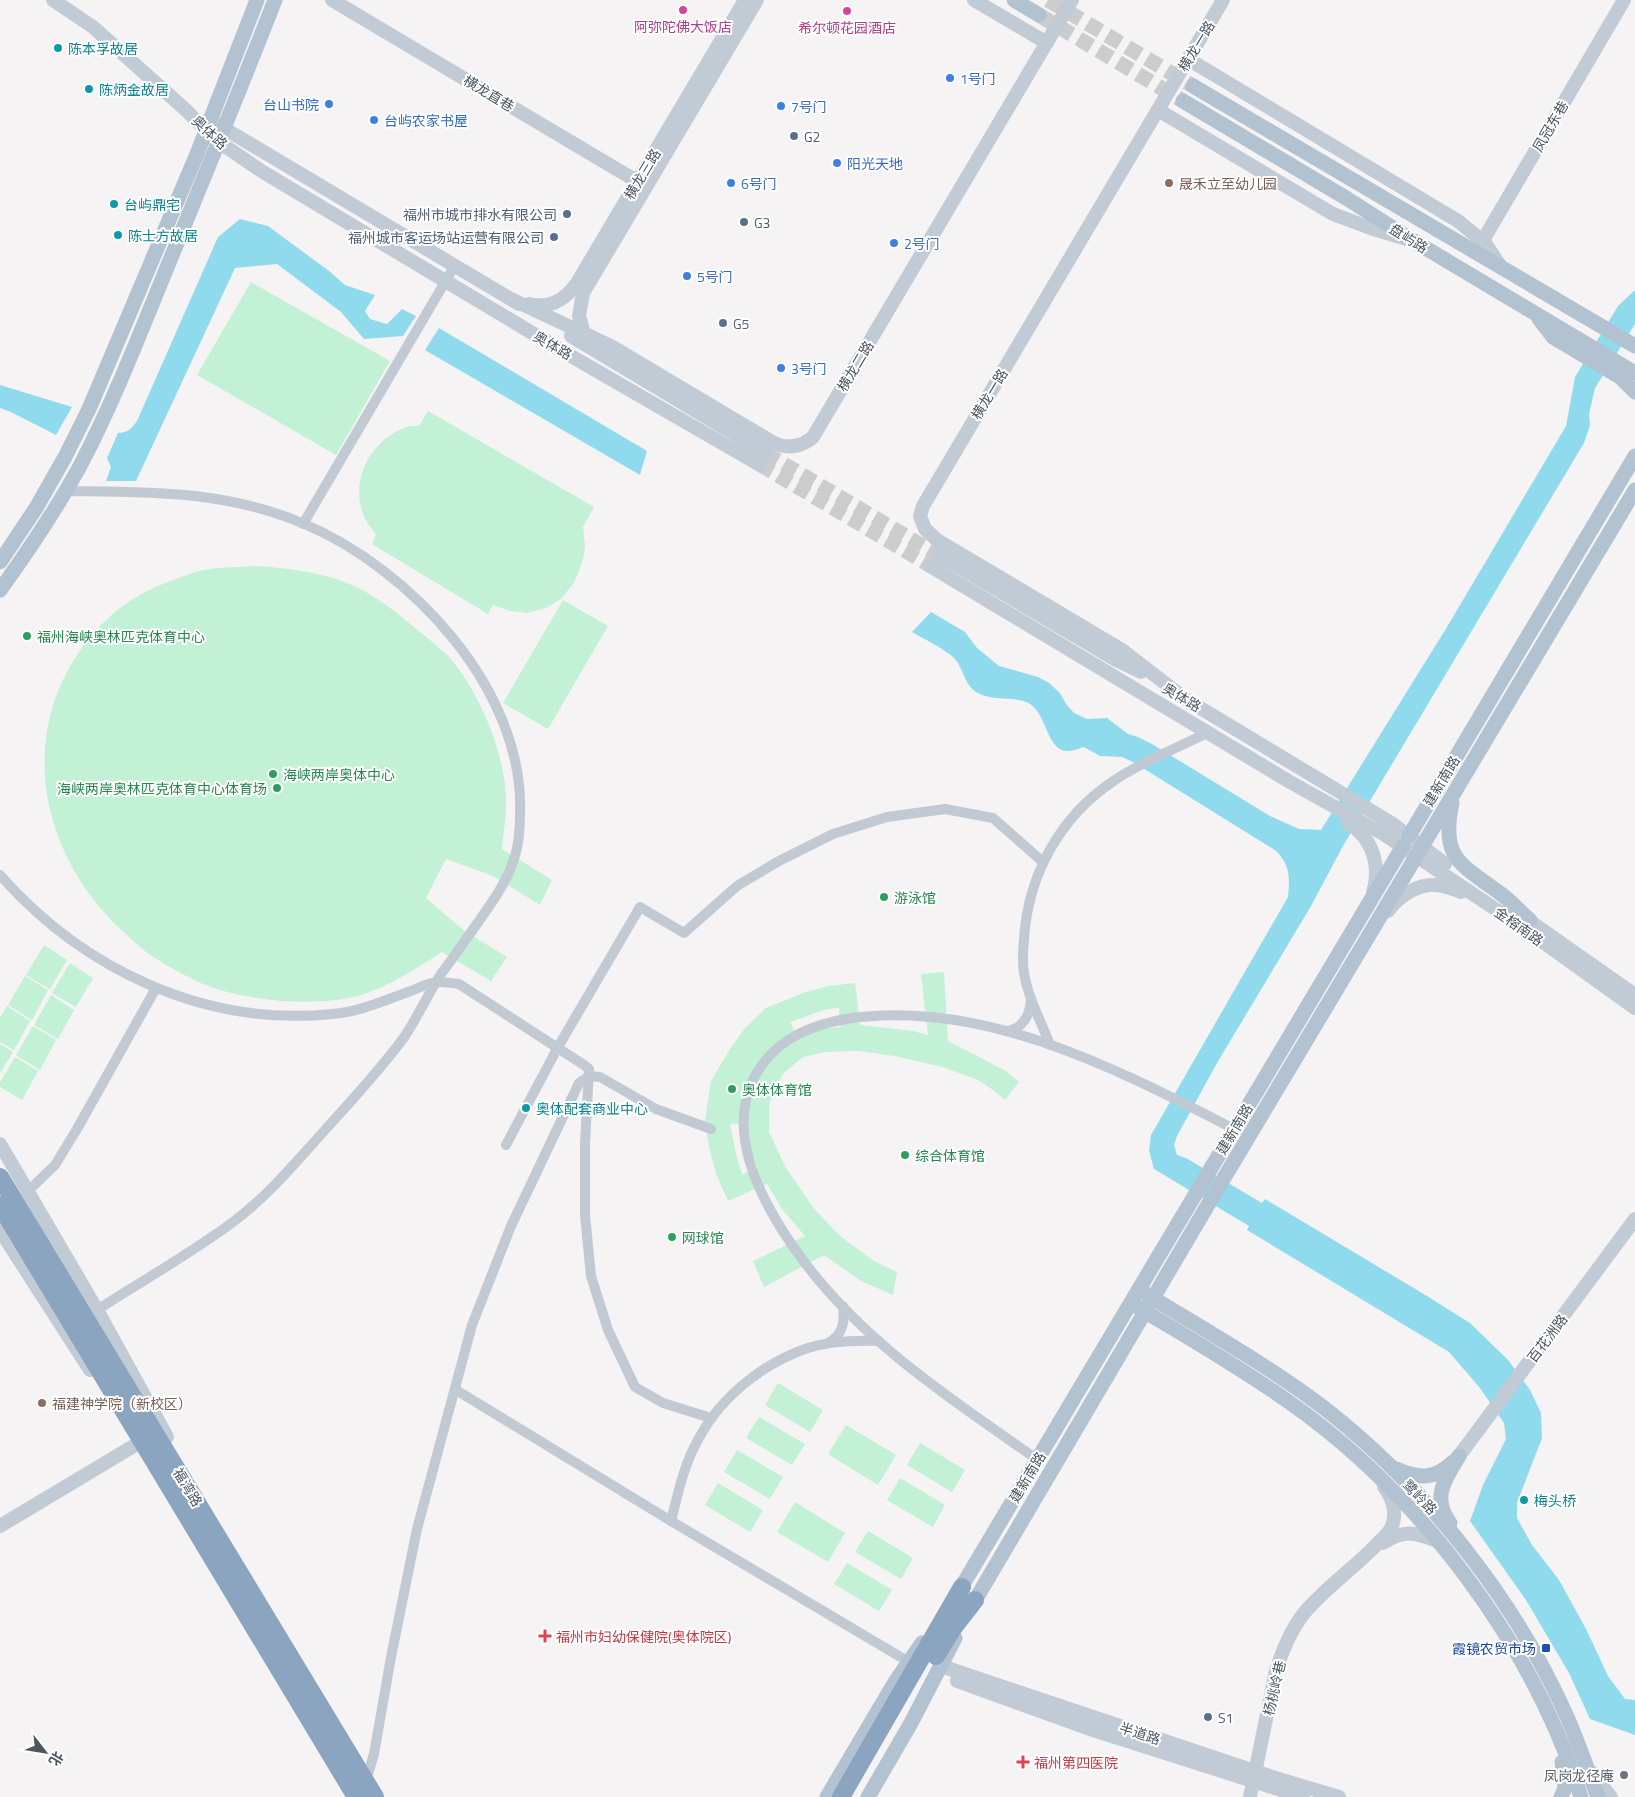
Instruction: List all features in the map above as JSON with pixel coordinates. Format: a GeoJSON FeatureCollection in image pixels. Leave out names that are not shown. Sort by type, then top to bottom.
{"type":"FeatureCollection","features":[{"type":"Feature","properties":{"kind":"highway","name":"福湾路"},"geometry":{"type":"LineString","coordinates":[[0,1177],[375,1797]]}},
{"type":"Feature","properties":{"kind":"highway","name":"福湾路"},"geometry":{"type":"LineString","coordinates":[[0,1205],[356,1797]]}},
{"type":"Feature","properties":{"kind":"highway"},"geometry":{"type":"LineString","coordinates":[[840,1797],[962,1587]]}},
{"type":"Feature","properties":{"kind":"highway"},"geometry":{"type":"LineString","coordinates":[[854,1797],[954,1627],[975,1600]]}},
{"type":"Feature","properties":{"kind":"main road","name":"奥体路"},"geometry":{"type":"LineString","coordinates":[[53,0],[93,27],[187,111],[222,136],[282,184],[446,282],[763,458],[589,347],[455,265],[222,136]]}},
{"type":"Feature","properties":{"kind":"main road"},"geometry":{"type":"LineString","coordinates":[[0,562],[36,508],[81,425],[106,371],[208,126],[257,0]]}},
{"type":"Feature","properties":{"kind":"main road"},"geometry":{"type":"LineString","coordinates":[[0,590],[41,532],[66,491],[96,434],[222,136],[275,0]]}},
{"type":"Feature","properties":{"kind":"main road","name":"横龙直巷"},"geometry":{"type":"LineString","coordinates":[[332,0],[642,184]]}},
{"type":"Feature","properties":{"kind":"main road","name":"横龙三路"},"geometry":{"type":"LineString","coordinates":[[589,347],[579,316],[583,293],[745,0]]}},
{"type":"Feature","properties":{"kind":"main road","name":"横龙三路"},"geometry":{"type":"LineString","coordinates":[[511,299],[541,306],[557,303],[577,284],[757,0]]}},
{"type":"Feature","properties":{"kind":"main road"},"geometry":{"type":"LineString","coordinates":[[974,0],[1047,43]]}},
{"type":"Feature","properties":{"kind":"main road"},"geometry":{"type":"LineString","coordinates":[[1014,0],[1039,15]]}},
{"type":"Feature","properties":{"kind":"main road","name":"横龙二路"},"geometry":{"type":"LineString","coordinates":[[511,299],[611,346],[780,446],[791,447],[808,442],[813,438],[1072,0]]}},
{"type":"Feature","properties":{"kind":"main road","name":"横龙一路"},"geometry":{"type":"LineString","coordinates":[[1179,694],[1122,650],[937,540],[925,529],[920,516],[923,506],[1223,0]]}},
{"type":"Feature","properties":{"kind":"main road","name":"凤冠东巷"},"geometry":{"type":"LineString","coordinates":[[1479,247],[1624,0]]}},
{"type":"Feature","properties":{"kind":"main road"},"geometry":{"type":"LineString","coordinates":[[1188,59],[1458,221],[1479,247]]}},
{"type":"Feature","properties":{"kind":"main road","name":"盘屿路"},"geometry":{"type":"LineString","coordinates":[[1193,86],[1479,247],[1501,267],[1632,344]]}},
{"type":"Feature","properties":{"kind":"main road","name":"盘屿路"},"geometry":{"type":"LineString","coordinates":[[1183,101],[1635,373]]}},
{"type":"Feature","properties":{"kind":"main road"},"geometry":{"type":"LineString","coordinates":[[1158,110],[1333,214],[1373,229],[1412,240]]}},
{"type":"Feature","properties":{"kind":"main road"},"geometry":{"type":"LineString","coordinates":[[1533,312],[1553,337],[1620,377],[1635,392]]}},
{"type":"Feature","properties":{"kind":"main road","name":"建新南路"},"geometry":{"type":"LineString","coordinates":[[826,1797],[881,1704],[962,1587],[1631,463],[1635,446]]}},
{"type":"Feature","properties":{"kind":"main road","name":"建新南路"},"geometry":{"type":"LineString","coordinates":[[868,1797],[912,1723],[975,1600],[1209,1203],[1635,490]]}},
{"type":"Feature","properties":{"kind":"main road","name":"奥体路"},"geometry":{"type":"LineString","coordinates":[[1406,841],[1393,824],[1179,694],[934,560],[1130,687],[1206,733],[1290,782],[1406,841],[1420,851]]}},
{"type":"Feature","properties":{"kind":"main road"},"geometry":{"type":"LineString","coordinates":[[1290,782],[1356,828],[1369,842],[1376,869],[1375,886],[1371,899]]}},
{"type":"Feature","properties":{"kind":"main road"},"geometry":{"type":"LineString","coordinates":[[1456,790],[1448,830],[1450,844],[1457,859],[1466,870],[1502,895],[1530,920]]}},
{"type":"Feature","properties":{"kind":"main road","name":"金榕南路"},"geometry":{"type":"LineString","coordinates":[[1420,851],[1475,896],[1635,1008]]}},
{"type":"Feature","properties":{"kind":"main road","name":"金榕南路"},"geometry":{"type":"LineString","coordinates":[[1420,851],[1530,920],[1635,995]]}},
{"type":"Feature","properties":{"kind":"main road"},"geometry":{"type":"LineString","coordinates":[[1365,942],[1393,904],[1414,890],[1441,885],[1475,896]]}},
{"type":"Feature","properties":{"kind":"main road"},"geometry":{"type":"LineString","coordinates":[[0,1144],[97,1310],[174,1451],[368,1774],[384,1797]]}},
{"type":"Feature","properties":{"kind":"main road","name":"百花洲路"},"geometry":{"type":"LineString","coordinates":[[1459,1456],[1635,1219]]}},
{"type":"Feature","properties":{"kind":"main road"},"geometry":{"type":"LineString","coordinates":[[0,1230],[137,1444],[350,1797]]}},
{"type":"Feature","properties":{"kind":"main road","name":"鹭岭路"},"geometry":{"type":"LineString","coordinates":[[1139,1289],[1232,1346],[1300,1391],[1351,1430],[1389,1465],[1434,1512],[1465,1548],[1496,1591],[1536,1656],[1567,1718],[1598,1797]]}},
{"type":"Feature","properties":{"kind":"main road","name":"鹭岭路"},"geometry":{"type":"LineString","coordinates":[[1131,1303],[1290,1402],[1354,1453],[1392,1490],[1440,1542],[1484,1601],[1526,1670],[1558,1736],[1581,1797]]}},
{"type":"Feature","properties":{"kind":"main road"},"geometry":{"type":"LineString","coordinates":[[0,1526],[137,1444]]}},
{"type":"Feature","properties":{"kind":"main road"},"geometry":{"type":"LineString","coordinates":[[1354,1453],[1366,1470],[1390,1495],[1394,1506],[1392,1526],[1370,1552]]}},
{"type":"Feature","properties":{"kind":"main road"},"geometry":{"type":"LineString","coordinates":[[1389,1465],[1414,1476],[1436,1475],[1459,1456]]}},
{"type":"Feature","properties":{"kind":"main road"},"geometry":{"type":"LineString","coordinates":[[1459,1456],[1444,1483],[1440,1498],[1445,1516],[1464,1540],[1465,1548]]}},
{"type":"Feature","properties":{"kind":"main road"},"geometry":{"type":"LineString","coordinates":[[1370,1552],[1395,1536],[1407,1532],[1416,1533],[1440,1542]]}},
{"type":"Feature","properties":{"kind":"main road","name":"杨桃岭巷"},"geometry":{"type":"LineString","coordinates":[[1250,1797],[1276,1670],[1288,1639],[1303,1614],[1311,1605],[1370,1552]]}},
{"type":"Feature","properties":{"kind":"main road","name":"半道路"},"geometry":{"type":"LineString","coordinates":[[939,1670],[1090,1729],[1255,1776],[1339,1797]]}},
{"type":"Feature","properties":{"kind":"main road"},"geometry":{"type":"LineString","coordinates":[[1558,1736],[1565,1780],[1565,1788],[1561,1797]]}},
{"type":"Feature","properties":{"kind":"main road"},"geometry":{"type":"LineString","coordinates":[[1587,1767],[1611,1797]]}},
{"type":"Feature","properties":{"kind":"main road","name":"半道路"},"geometry":{"type":"LineString","coordinates":[[1255,1776],[1303,1797]]}},
{"type":"Feature","properties":{"kind":"street"},"geometry":{"type":"LineString","coordinates":[[303,524],[455,265]]}},
{"type":"Feature","properties":{"kind":"street"},"geometry":{"type":"LineString","coordinates":[[66,491],[168,492],[212,497],[245,505],[303,524],[371,562],[397,581],[430,613],[461,649],[487,689],[504,726],[514,754],[518,770],[521,801],[520,831],[516,855],[503,884],[436,982],[405,1035],[359,1092],[278,1182],[234,1221],[97,1310]]}},
{"type":"Feature","properties":{"kind":"street"},"geometry":{"type":"LineString","coordinates":[[1050,1044],[1030,998],[1024,971],[1025,928],[1030,899],[1043,862],[1058,836],[1074,815],[1100,790],[1130,771],[1206,733]]}},
{"type":"Feature","properties":{"kind":"street"},"geometry":{"type":"LineString","coordinates":[[506,1145],[558,1047],[640,907],[684,933],[737,886],[779,861],[833,834],[886,817],[946,809],[993,818],[1043,862]]}},
{"type":"Feature","properties":{"kind":"street"},"geometry":{"type":"LineString","coordinates":[[0,875],[43,919],[75,943],[123,973],[156,988],[199,1002],[245,1012],[305,1015],[332,1014],[369,1006],[436,982],[459,984],[584,1064],[589,1069],[585,1144],[585,1215],[591,1276],[608,1330],[635,1387],[663,1403],[712,1418]]}},
{"type":"Feature","properties":{"kind":"street"},"geometry":{"type":"LineString","coordinates":[[27,1192],[54,1165],[156,988]]}},
{"type":"Feature","properties":{"kind":"street"},"geometry":{"type":"LineString","coordinates":[[1005,1032],[1017,1028],[1026,1019],[1030,1008],[1030,998]]}},
{"type":"Feature","properties":{"kind":"street"},"geometry":{"type":"LineString","coordinates":[[1038,1460],[944,1394],[879,1341],[816,1276],[795,1248],[771,1210],[756,1181],[748,1154],[743,1127],[745,1099],[756,1073],[773,1051],[793,1035],[835,1021],[863,1017],[903,1016],[974,1024],[1050,1044],[1153,1088],[1234,1129]]}},
{"type":"Feature","properties":{"kind":"street"},"geometry":{"type":"LineString","coordinates":[[368,1774],[374,1754],[391,1657],[417,1529],[472,1325],[511,1226],[579,1083],[589,1076],[600,1077],[656,1109],[711,1129]]}},
{"type":"Feature","properties":{"kind":"street"},"geometry":{"type":"LineString","coordinates":[[824,1344],[834,1339],[842,1328],[844,1306]]}},
{"type":"Feature","properties":{"kind":"street"},"geometry":{"type":"LineString","coordinates":[[671,1521],[689,1457],[698,1438],[712,1418],[739,1389],[760,1372],[796,1352],[824,1344],[862,1340],[879,1341]]}},
{"type":"Feature","properties":{"kind":"street"},"geometry":{"type":"LineString","coordinates":[[456,1390],[671,1521],[909,1662]]}},
{"type":"Feature","properties":{"kind":"green space"},"geometry":{"type":"Polygon","coordinates":[[[251,282],[390,361],[336,455],[197,375],[251,282]]]}},
{"type":"Feature","properties":{"kind":"green space"},"geometry":{"type":"Polygon","coordinates":[[[428,411],[594,507],[583,527],[585,546],[583,560],[575,581],[561,599],[546,608],[527,613],[510,611],[493,605],[488,614],[372,544],[376,534],[363,514],[359,495],[363,471],[368,460],[383,441],[393,433],[406,427],[419,426],[428,411]]]}},
{"type":"Feature","properties":{"kind":"green space","name":"海峡两岸奥体中心"},"geometry":{"type":"Polygon","coordinates":[[[256,566],[310,572],[342,581],[369,594],[394,611],[447,655],[470,686],[489,725],[502,766],[506,815],[502,849],[552,880],[540,905],[493,876],[446,859],[426,898],[463,930],[507,957],[491,981],[442,952],[383,987],[344,999],[297,1002],[235,994],[184,975],[150,955],[127,935],[98,905],[74,870],[57,833],[47,795],[45,755],[50,715],[65,677],[88,640],[98,629],[118,610],[140,595],[165,583],[198,571],[256,566]]]}},
{"type":"Feature","properties":{"kind":"green space"},"geometry":{"type":"Polygon","coordinates":[[[563,600],[608,626],[548,729],[503,703],[563,600]]]}},
{"type":"Feature","properties":{"kind":"green space"},"geometry":{"type":"Polygon","coordinates":[[[44,945],[67,960],[50,989],[26,975],[44,945]]]}},
{"type":"Feature","properties":{"kind":"green space"},"geometry":{"type":"Polygon","coordinates":[[[70,963],[93,978],[76,1007],[52,993],[70,963]]]}},
{"type":"Feature","properties":{"kind":"green space"},"geometry":{"type":"Polygon","coordinates":[[[944,972],[948,1041],[1006,1071],[1019,1082],[1005,1100],[978,1080],[943,1067],[894,1056],[859,1051],[825,1052],[803,1057],[783,1074],[769,1104],[769,1132],[786,1168],[815,1210],[840,1236],[874,1261],[897,1272],[893,1295],[861,1281],[824,1255],[764,1287],[753,1261],[805,1236],[782,1209],[767,1184],[728,1201],[716,1174],[705,1121],[711,1081],[745,1028],[766,1008],[803,993],[828,986],[855,983],[860,1025],[913,1031],[928,1035],[921,974],[944,972]],[[839,1008],[827,1009],[790,1022],[798,1037],[823,1029],[841,1027],[839,1008]],[[748,1123],[730,1124],[742,1174],[758,1168],[751,1150],[748,1123]]]}},
{"type":"Feature","properties":{"kind":"green space"},"geometry":{"type":"Polygon","coordinates":[[[25,976],[48,990],[32,1020],[8,1005],[25,976]]]}},
{"type":"Feature","properties":{"kind":"green space"},"geometry":{"type":"Polygon","coordinates":[[[51,995],[74,1010],[58,1039],[34,1025],[51,995]]]}},
{"type":"Feature","properties":{"kind":"green space"},"geometry":{"type":"Polygon","coordinates":[[[7,1006],[30,1021],[14,1050],[0,1042],[0,1018],[7,1006]]]}},
{"type":"Feature","properties":{"kind":"green space"},"geometry":{"type":"Polygon","coordinates":[[[33,1026],[56,1040],[40,1070],[16,1055],[33,1026]]]}},
{"type":"Feature","properties":{"kind":"green space"},"geometry":{"type":"Polygon","coordinates":[[[0,1044],[13,1052],[0,1073],[0,1044]]]}},
{"type":"Feature","properties":{"kind":"green space"},"geometry":{"type":"Polygon","coordinates":[[[15,1057],[38,1071],[22,1100],[0,1087],[0,1082],[15,1057]]]}},
{"type":"Feature","properties":{"kind":"green space"},"geometry":{"type":"Polygon","coordinates":[[[778,1383],[823,1410],[810,1432],[765,1405],[778,1383]]]}},
{"type":"Feature","properties":{"kind":"green space"},"geometry":{"type":"Polygon","coordinates":[[[759,1417],[805,1444],[792,1465],[746,1438],[759,1417]]]}},
{"type":"Feature","properties":{"kind":"green space"},"geometry":{"type":"Polygon","coordinates":[[[846,1425],[896,1455],[878,1485],[828,1454],[846,1425]]]}},
{"type":"Feature","properties":{"kind":"green space"},"geometry":{"type":"Polygon","coordinates":[[[920,1443],[965,1470],[952,1492],[907,1465],[920,1443]]]}},
{"type":"Feature","properties":{"kind":"green space"},"geometry":{"type":"Polygon","coordinates":[[[737,1450],[783,1477],[770,1499],[724,1472],[737,1450]]]}},
{"type":"Feature","properties":{"kind":"green space"},"geometry":{"type":"Polygon","coordinates":[[[900,1478],[945,1505],[933,1527],[887,1500],[900,1478]]]}},
{"type":"Feature","properties":{"kind":"green space"},"geometry":{"type":"Polygon","coordinates":[[[718,1483],[763,1510],[750,1532],[705,1505],[718,1483]]]}},
{"type":"Feature","properties":{"kind":"green space"},"geometry":{"type":"Polygon","coordinates":[[[795,1502],[845,1533],[828,1562],[777,1532],[795,1502]]]}},
{"type":"Feature","properties":{"kind":"green space"},"geometry":{"type":"Polygon","coordinates":[[[868,1531],[913,1558],[901,1579],[855,1552],[868,1531]]]}},
{"type":"Feature","properties":{"kind":"green space"},"geometry":{"type":"Polygon","coordinates":[[[847,1563],[892,1590],[879,1611],[834,1584],[847,1563]]]}},
{"type":"Feature","properties":{"kind":"water"},"geometry":{"type":"Polygon","coordinates":[[[240,219],[268,226],[345,285],[375,295],[365,311],[370,319],[387,324],[402,309],[416,316],[403,336],[364,339],[341,312],[277,264],[235,268],[136,481],[106,481],[111,467],[107,458],[118,433],[129,430],[137,421],[218,237],[240,219]]]}},
{"type":"Feature","properties":{"kind":"water"},"geometry":{"type":"Polygon","coordinates":[[[1635,290],[1635,324],[1595,388],[1589,414],[1590,425],[1584,443],[1343,846],[1311,906],[1217,1063],[1177,1136],[1174,1145],[1177,1155],[1186,1158],[1262,1203],[1265,1199],[1470,1323],[1508,1360],[1530,1390],[1541,1413],[1542,1438],[1517,1503],[1517,1518],[1532,1545],[1559,1580],[1586,1629],[1608,1676],[1625,1699],[1635,1700],[1635,1735],[1590,1719],[1569,1673],[1526,1600],[1470,1521],[1483,1485],[1506,1439],[1504,1423],[1480,1388],[1449,1352],[1247,1230],[1249,1226],[1154,1169],[1149,1150],[1151,1135],[1288,897],[1289,877],[1284,860],[1275,850],[1133,762],[1122,757],[1100,756],[1084,747],[1071,751],[1062,750],[1051,740],[1036,709],[1030,704],[1024,701],[984,696],[973,690],[952,656],[912,632],[931,612],[965,632],[977,648],[999,666],[1038,677],[1049,683],[1060,693],[1074,713],[1087,719],[1107,718],[1128,734],[1152,744],[1270,816],[1299,829],[1321,830],[1447,627],[1566,426],[1575,377],[1618,306],[1635,290]]]}},
{"type":"Feature","properties":{"kind":"water"},"geometry":{"type":"Polygon","coordinates":[[[439,328],[647,451],[640,475],[425,350],[439,328]]]}},
{"type":"Feature","properties":{"kind":"water"},"geometry":{"type":"Polygon","coordinates":[[[0,385],[72,407],[56,435],[0,408],[0,385]]]}},
{"type":"Feature","properties":{"kind":"tunnel"},"geometry":{"type":"LineString","coordinates":[[1048,0],[1193,86]]}},
{"type":"Feature","properties":{"kind":"tunnel"},"geometry":{"type":"LineString","coordinates":[[1039,15],[1183,101]]}},
{"type":"Feature","properties":{"kind":"tunnel"},"geometry":{"type":"LineString","coordinates":[[766,453],[937,554]]}},
{"type":"Feature","properties":{"kind":"tunnel"},"geometry":{"type":"LineString","coordinates":[[760,465],[930,566]]}},
{"type":"Feature","properties":{"kind":"place","name":"阿弥陀佛大饭店"},"geometry":{"type":"Point","coordinates":[683,10]}},
{"type":"Feature","properties":{"kind":"place","name":"希尔顿花园酒店"},"geometry":{"type":"Point","coordinates":[847,11]}},
{"type":"Feature","properties":{"kind":"place","name":"陈本孚故居"},"geometry":{"type":"Point","coordinates":[58,48]}},
{"type":"Feature","properties":{"kind":"place","name":"1号门"},"geometry":{"type":"Point","coordinates":[950,78]}},
{"type":"Feature","properties":{"kind":"place","name":"陈炳金故居"},"geometry":{"type":"Point","coordinates":[89,89]}},
{"type":"Feature","properties":{"kind":"place","name":"台山书院"},"geometry":{"type":"Point","coordinates":[329,104]}},
{"type":"Feature","properties":{"kind":"place","name":"7号门"},"geometry":{"type":"Point","coordinates":[781,106]}},
{"type":"Feature","properties":{"kind":"place","name":"台屿农家书屋"},"geometry":{"type":"Point","coordinates":[374,120]}},
{"type":"Feature","properties":{"kind":"place","name":"G2"},"geometry":{"type":"Point","coordinates":[794,136]}},
{"type":"Feature","properties":{"kind":"place","name":"阳光天地"},"geometry":{"type":"Point","coordinates":[837,163]}},
{"type":"Feature","properties":{"kind":"place","name":"6号门"},"geometry":{"type":"Point","coordinates":[731,183]}},
{"type":"Feature","properties":{"kind":"place","name":"晟禾立至幼儿园"},"geometry":{"type":"Point","coordinates":[1169,183]}},
{"type":"Feature","properties":{"kind":"place","name":"台屿鼎宅"},"geometry":{"type":"Point","coordinates":[114,204]}},
{"type":"Feature","properties":{"kind":"place","name":"福州市城市排水有限公司"},"geometry":{"type":"Point","coordinates":[567,214]}},
{"type":"Feature","properties":{"kind":"place","name":"G3"},"geometry":{"type":"Point","coordinates":[744,222]}},
{"type":"Feature","properties":{"kind":"place","name":"陈士方故居"},"geometry":{"type":"Point","coordinates":[118,235]}},
{"type":"Feature","properties":{"kind":"place","name":"福州城市客运场站运营有限公司"},"geometry":{"type":"Point","coordinates":[554,237]}},
{"type":"Feature","properties":{"kind":"place","name":"2号门"},"geometry":{"type":"Point","coordinates":[894,243]}},
{"type":"Feature","properties":{"kind":"place","name":"5号门"},"geometry":{"type":"Point","coordinates":[687,276]}},
{"type":"Feature","properties":{"kind":"place","name":"G5"},"geometry":{"type":"Point","coordinates":[723,323]}},
{"type":"Feature","properties":{"kind":"place","name":"3号门"},"geometry":{"type":"Point","coordinates":[781,368]}},
{"type":"Feature","properties":{"kind":"place","name":"福州海峡奥林匹克体育中心"},"geometry":{"type":"Point","coordinates":[27,636]}},
{"type":"Feature","properties":{"kind":"place","name":"海峡两岸奥体中心"},"geometry":{"type":"Point","coordinates":[273,774]}},
{"type":"Feature","properties":{"kind":"place","name":"海峡两岸奥林匹克体育中心体育场"},"geometry":{"type":"Point","coordinates":[277,788]}},
{"type":"Feature","properties":{"kind":"place","name":"游泳馆"},"geometry":{"type":"Point","coordinates":[884,897]}},
{"type":"Feature","properties":{"kind":"place","name":"奥体体育馆"},"geometry":{"type":"Point","coordinates":[732,1089]}},
{"type":"Feature","properties":{"kind":"place","name":"奥体配套商业中心"},"geometry":{"type":"Point","coordinates":[526,1108]}},
{"type":"Feature","properties":{"kind":"place","name":"综合体育馆"},"geometry":{"type":"Point","coordinates":[905,1155]}},
{"type":"Feature","properties":{"kind":"place","name":"网球馆"},"geometry":{"type":"Point","coordinates":[672,1237]}},
{"type":"Feature","properties":{"kind":"place","name":"福建神学院（新校区）"},"geometry":{"type":"Point","coordinates":[42,1403]}},
{"type":"Feature","properties":{"kind":"place","name":"梅头桥"},"geometry":{"type":"Point","coordinates":[1524,1500]}},
{"type":"Feature","properties":{"kind":"place","name":"福州市妇幼保健院(奥体院区)"},"geometry":{"type":"Point","coordinates":[545,1636]}},
{"type":"Feature","properties":{"kind":"place","name":"霞镜农贸市场"},"geometry":{"type":"Point","coordinates":[1546,1648]}},
{"type":"Feature","properties":{"kind":"place","name":"S1"},"geometry":{"type":"Point","coordinates":[1208,1717]}},
{"type":"Feature","properties":{"kind":"place","name":"福州第四医院"},"geometry":{"type":"Point","coordinates":[1023,1762]}},
{"type":"Feature","properties":{"kind":"place","name":"凤岗龙径庵"},"geometry":{"type":"Point","coordinates":[1624,1775]}}]}
